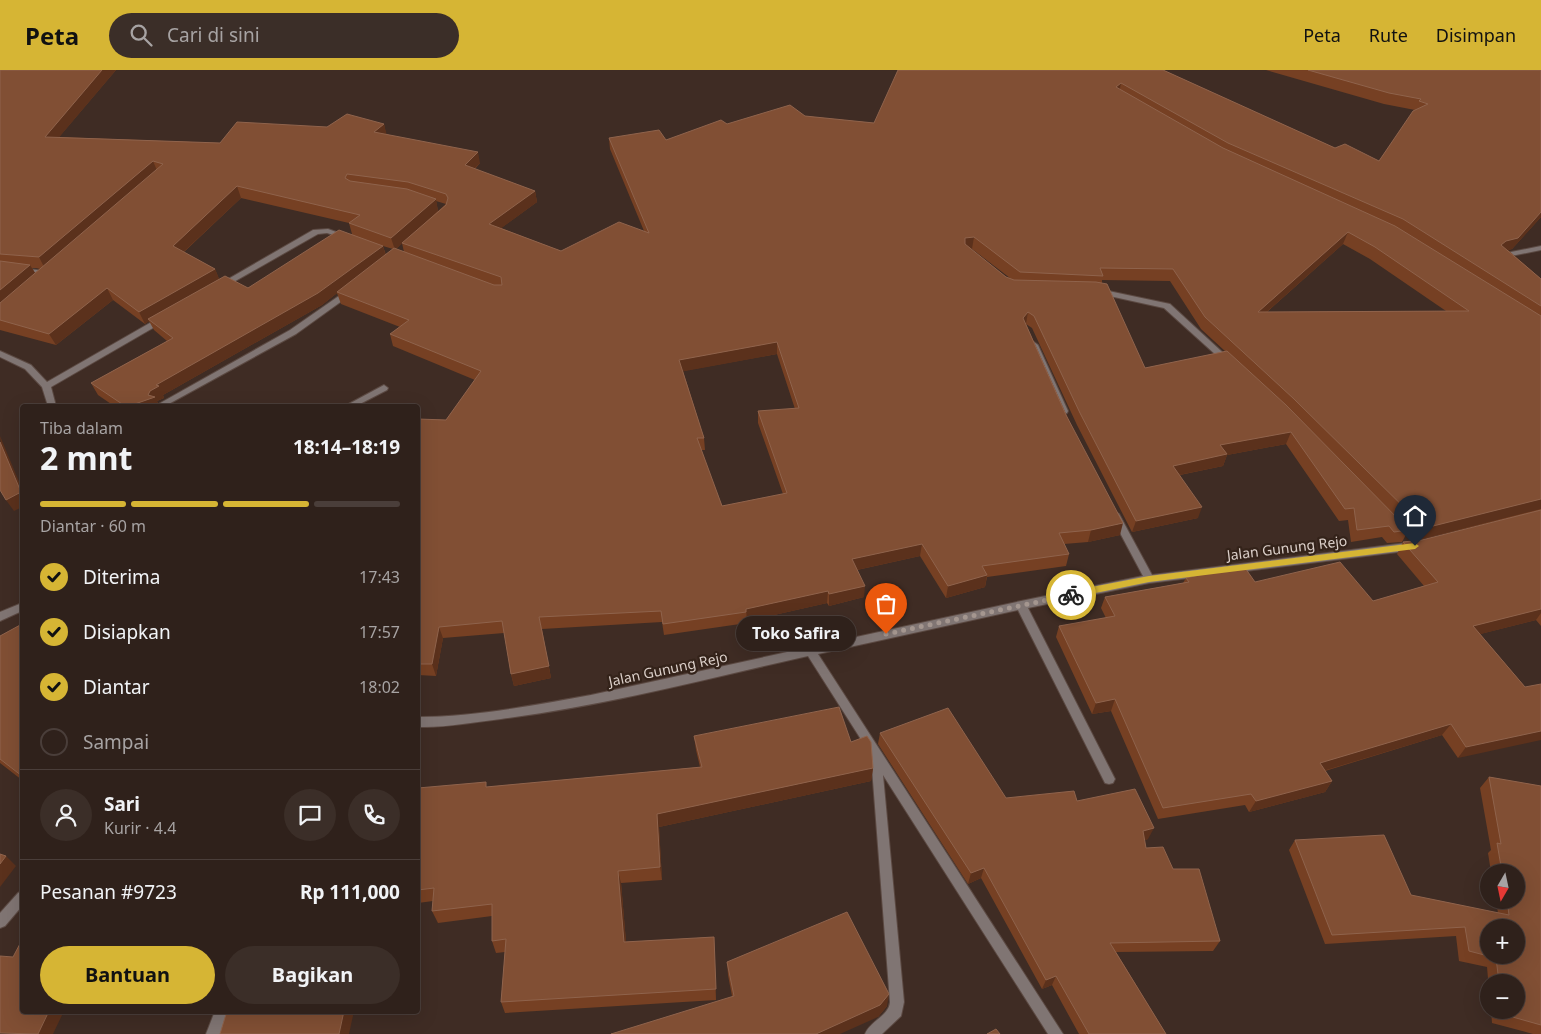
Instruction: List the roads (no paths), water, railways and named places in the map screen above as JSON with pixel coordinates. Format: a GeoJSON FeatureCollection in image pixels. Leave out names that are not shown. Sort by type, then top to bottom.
{"type":"FeatureCollection","features":[{"type":"Feature","properties":{"kind":"street"},"geometry":{"type":"LineString","coordinates":[[209,292],[316,232],[328,231],[354,240]]}},
{"type":"Feature","properties":{"kind":"street"},"geometry":{"type":"LineString","coordinates":[[1501,256],[1541,248]]}},
{"type":"Feature","properties":{"kind":"street"},"geometry":{"type":"LineString","coordinates":[[0,268],[43,276],[54,267]]}},
{"type":"Feature","properties":{"kind":"street"},"geometry":{"type":"LineString","coordinates":[[163,404],[293,332],[355,289]]}},
{"type":"Feature","properties":{"kind":"street"},"geometry":{"type":"LineString","coordinates":[[1086,290],[1167,306],[1236,369]]}},
{"type":"Feature","properties":{"kind":"street"},"geometry":{"type":"LineString","coordinates":[[46,386],[166,317]]}},
{"type":"Feature","properties":{"kind":"street"},"geometry":{"type":"LineString","coordinates":[[1030,336],[1067,419]]}},
{"type":"Feature","properties":{"kind":"street"},"geometry":{"type":"LineString","coordinates":[[0,354],[28,367],[46,386],[51,404]]}},
{"type":"Feature","properties":{"kind":"street"},"geometry":{"type":"LineString","coordinates":[[353,404],[384,388]]}},
{"type":"Feature","properties":{"kind":"street"},"geometry":{"type":"LineString","coordinates":[[1109,503],[1149,579]]}},
{"type":"Feature","properties":{"kind":"street","name":"Jalan Gunung Rejo"},"geometry":{"type":"LineString","coordinates":[[420,722],[519,712],[591,700],[1021,604],[1149,579],[1416,543]]}},
{"type":"Feature","properties":{"kind":"street"},"geometry":{"type":"LineString","coordinates":[[1021,604],[1109,779]]}},
{"type":"Feature","properties":{"kind":"street"},"geometry":{"type":"LineString","coordinates":[[0,617],[20,607]]}},
{"type":"Feature","properties":{"kind":"street"},"geometry":{"type":"LineString","coordinates":[[810,652],[1056,1034]]}},
{"type":"Feature","properties":{"kind":"street"},"geometry":{"type":"LineString","coordinates":[[872,1034],[896,1011],[897,1002],[876,753]]}},
{"type":"Feature","properties":{"kind":"street"},"geometry":{"type":"LineString","coordinates":[[0,922],[20,899]]}},
{"type":"Feature","properties":{"kind":"street"},"geometry":{"type":"LineString","coordinates":[[213,1034],[221,1014]]}},
{"type":"Feature","properties":{"kind":"place","name":"Toko Safira"},"geometry":{"type":"Point","coordinates":[886,634]}}]}
